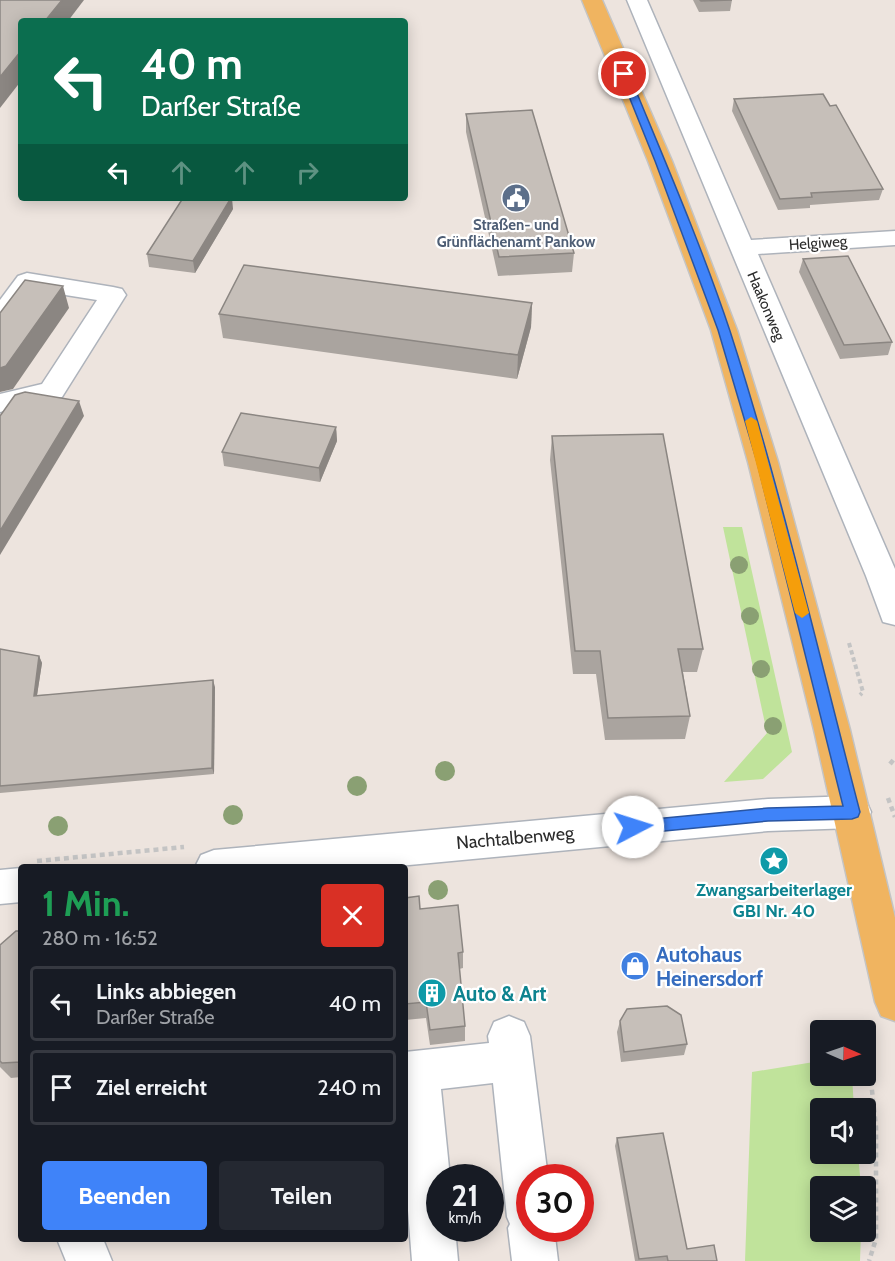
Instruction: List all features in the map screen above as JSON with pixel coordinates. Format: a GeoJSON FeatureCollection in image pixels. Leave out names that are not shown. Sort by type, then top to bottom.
{"type":"FeatureCollection","features":[{"type":"Feature","properties":{"kind":"main road"},"geometry":{"type":"LineString","coordinates":[[592,0],[660,161],[724,330],[763,462],[852,812],[895,1002]]}},
{"type":"Feature","properties":{"kind":"street","name":"Haakonweg"},"geometry":{"type":"LineString","coordinates":[[637,0],[741,248],[888,575],[895,613]]}},
{"type":"Feature","properties":{"kind":"street","name":"Helgiweg"},"geometry":{"type":"LineString","coordinates":[[741,248],[895,238]]}},
{"type":"Feature","properties":{"kind":"street"},"geometry":{"type":"LineString","coordinates":[[0,318],[27,281],[113,295],[52,391],[0,404]]}},
{"type":"Feature","properties":{"kind":"street","name":"Nachtalbenweg"},"geometry":{"type":"LineString","coordinates":[[245,864],[768,814],[852,812]]}},
{"type":"Feature","properties":{"kind":"street"},"geometry":{"type":"LineString","coordinates":[[0,887],[18,885]]}},
{"type":"Feature","properties":{"kind":"street"},"geometry":{"type":"LineString","coordinates":[[435,1261],[412,1072],[510,1049],[524,1164]]}},
{"type":"Feature","properties":{"kind":"street"},"geometry":{"type":"LineString","coordinates":[[81,1242],[89,1261]]}},
{"type":"Feature","properties":{"kind":"street"},"geometry":{"type":"LineString","coordinates":[[533,1242],[535,1261]]}},
{"type":"Feature","properties":{"kind":"path"},"geometry":{"type":"LineString","coordinates":[[890,764],[895,758]]}},
{"type":"Feature","properties":{"kind":"path"},"geometry":{"type":"LineString","coordinates":[[869,1261],[876,1239],[876,1127],[871,1086]]}},
{"type":"Feature","properties":{"kind":"green space"},"geometry":{"type":"Polygon","coordinates":[[[723,527],[742,527],[792,752],[763,779],[724,782],[767,733],[723,527]]]}},
{"type":"Feature","properties":{"kind":"green space"},"geometry":{"type":"Polygon","coordinates":[[[810,1063],[810,1086],[853,1086],[853,1098],[810,1098],[810,1164],[859,1164],[860,1176],[810,1176],[810,1242],[861,1242],[860,1261],[745,1261],[752,1072],[810,1063]]]}},
{"type":"Feature","properties":{"kind":"building"},"geometry":{"type":"Polygon","coordinates":[[[0,0],[62,0],[47,18],[18,18],[18,55],[0,77],[0,0]]]}},
{"type":"Feature","properties":{"kind":"building"},"geometry":{"type":"Polygon","coordinates":[[[823,94],[830,106],[836,105],[883,189],[811,193],[812,197],[780,199],[734,99],[823,94]]]}},
{"type":"Feature","properties":{"kind":"building"},"geometry":{"type":"Polygon","coordinates":[[[532,110],[574,253],[499,257],[466,114],[532,110]]]}},
{"type":"Feature","properties":{"kind":"building"},"geometry":{"type":"Polygon","coordinates":[[[181,201],[229,201],[193,261],[147,254],[181,201]]]}},
{"type":"Feature","properties":{"kind":"building"},"geometry":{"type":"Polygon","coordinates":[[[848,256],[892,342],[844,345],[803,259],[848,256]]]}},
{"type":"Feature","properties":{"kind":"building"},"geometry":{"type":"Polygon","coordinates":[[[244,265],[532,303],[518,355],[219,314],[244,265]]]}},
{"type":"Feature","properties":{"kind":"building"},"geometry":{"type":"Polygon","coordinates":[[[25,280],[63,286],[6,366],[0,368],[0,313],[25,280]]]}},
{"type":"Feature","properties":{"kind":"building"},"geometry":{"type":"Polygon","coordinates":[[[25,392],[79,401],[0,531],[0,416],[15,395],[25,392]]]}},
{"type":"Feature","properties":{"kind":"building"},"geometry":{"type":"Polygon","coordinates":[[[241,413],[336,427],[319,468],[222,452],[241,413]]]}},
{"type":"Feature","properties":{"kind":"building"},"geometry":{"type":"Polygon","coordinates":[[[663,434],[703,649],[678,649],[690,716],[608,718],[600,651],[575,651],[552,436],[663,434]]]}},
{"type":"Feature","properties":{"kind":"building"},"geometry":{"type":"Polygon","coordinates":[[[0,649],[39,656],[34,696],[213,680],[212,768],[0,786],[0,649]]]}},
{"type":"Feature","properties":{"kind":"building","name":"Auto & Art"},"geometry":{"type":"Polygon","coordinates":[[[419,896],[420,909],[458,905],[463,952],[458,953],[465,1026],[430,1030],[426,1002],[408,1004],[408,898],[419,896]]]}},
{"type":"Feature","properties":{"kind":"building"},"geometry":{"type":"Polygon","coordinates":[[[18,931],[18,1062],[2,1063],[0,1061],[0,945],[18,931]]]}},
{"type":"Feature","properties":{"kind":"building"},"geometry":{"type":"Polygon","coordinates":[[[667,1006],[681,1015],[687,1044],[624,1052],[620,1021],[627,1009],[667,1006]]]}},
{"type":"Feature","properties":{"kind":"building"},"geometry":{"type":"Polygon","coordinates":[[[663,1133],[687,1249],[714,1245],[717,1261],[668,1261],[667,1256],[639,1259],[617,1138],[663,1133]]]}},
{"type":"Feature","properties":{"kind":"slow traffic"},"geometry":{"type":"LineString","coordinates":[[751,421],[802,613]]}},
{"type":"Feature","properties":{"kind":"place","name":"Straßen- und Grünflächenamt Pankow"},"geometry":{"type":"Point","coordinates":[516,198]}},
{"type":"Feature","properties":{"kind":"place","name":"Zwangsarbeiterlager GBI Nr. 40"},"geometry":{"type":"Point","coordinates":[774,861]}},
{"type":"Feature","properties":{"kind":"place","name":"Autohaus Heinersdorf"},"geometry":{"type":"Point","coordinates":[635,966]}},
{"type":"Feature","properties":{"kind":"place","name":"Auto & Art"},"geometry":{"type":"Point","coordinates":[432,993]}},
{"type":"Feature","properties":{"kind":"route"},"geometry":{"type":"LineString","coordinates":[[624,74],[660,161],[724,330],[763,462],[852,812],[768,814],[633,827]]}}]}
